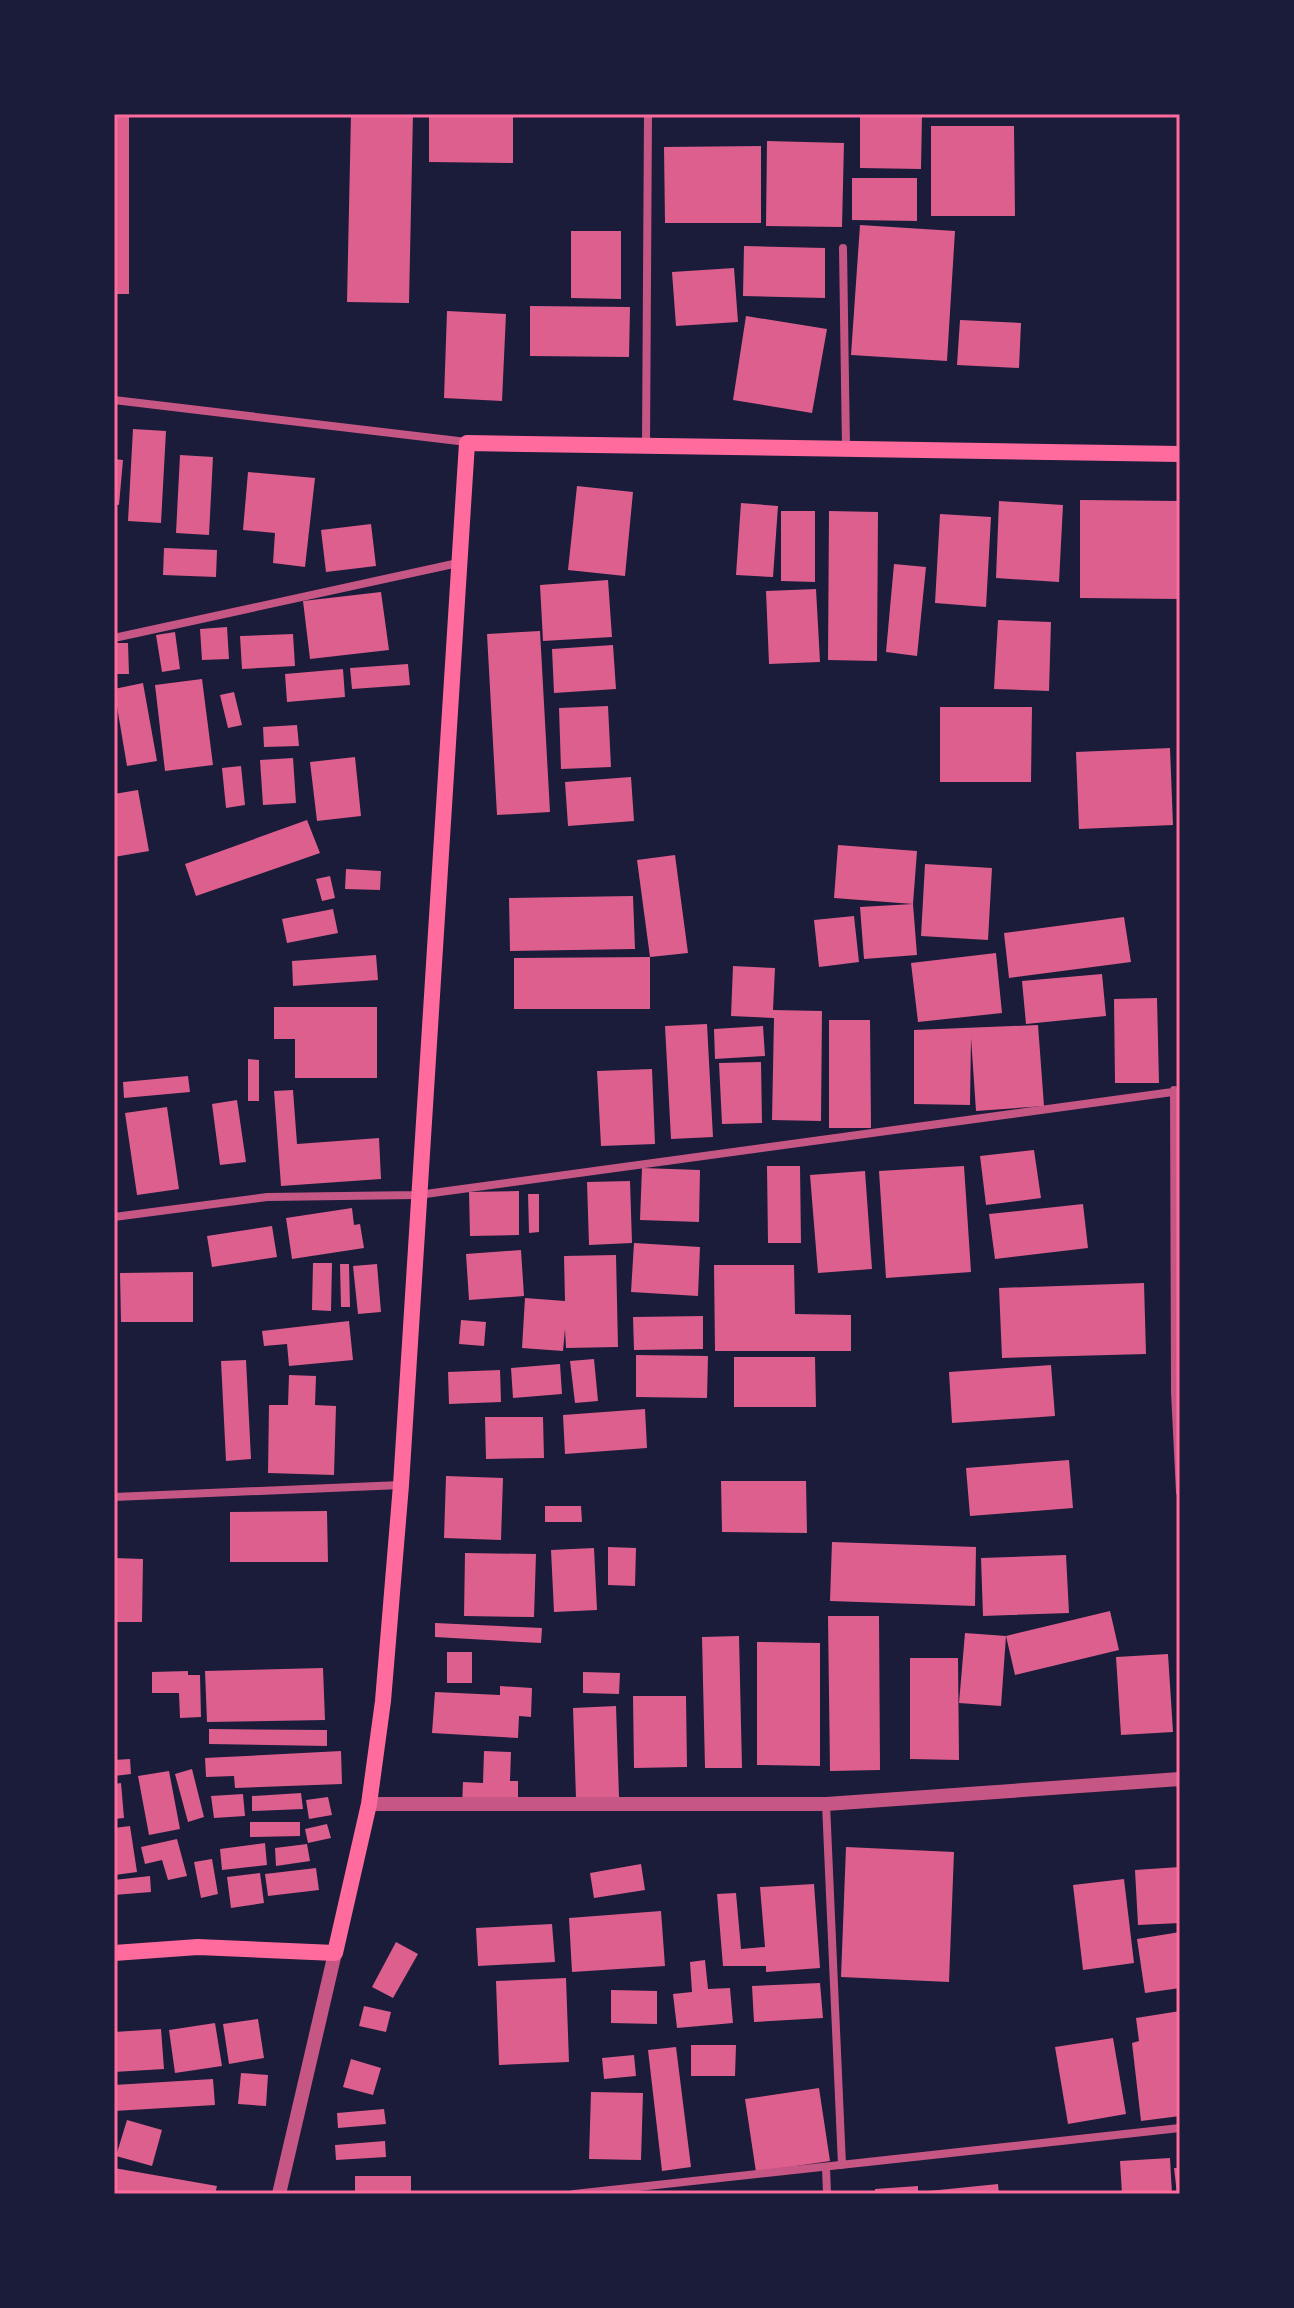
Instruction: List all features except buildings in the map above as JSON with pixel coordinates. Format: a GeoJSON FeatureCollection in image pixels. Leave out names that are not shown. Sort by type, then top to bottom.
{"type":"FeatureCollection","features":[{"type":"Feature","properties":{"kind":"main road"},"geometry":{"type":"LineString","coordinates":[[114,1953],[198,1947],[335,1953],[369,1804],[383,1701],[401,1485],[467,443],[1180,454]]}},
{"type":"Feature","properties":{"kind":"street"},"geometry":{"type":"LineString","coordinates":[[646,445],[648,114]]}},
{"type":"Feature","properties":{"kind":"street"},"geometry":{"type":"LineString","coordinates":[[843,248],[846,448]]}},
{"type":"Feature","properties":{"kind":"street"},"geometry":{"type":"LineString","coordinates":[[114,400],[467,443]]}},
{"type":"Feature","properties":{"kind":"street"},"geometry":{"type":"LineString","coordinates":[[114,638],[458,563]]}},
{"type":"Feature","properties":{"kind":"street"},"geometry":{"type":"LineString","coordinates":[[114,1217],[267,1197],[418,1195],[1177,1090],[1175,1392],[1180,1492]]}},
{"type":"Feature","properties":{"kind":"street"},"geometry":{"type":"LineString","coordinates":[[114,1497],[401,1485]]}},
{"type":"Feature","properties":{"kind":"street"},"geometry":{"type":"LineString","coordinates":[[369,1804],[826,1804],[1180,1779]]}},
{"type":"Feature","properties":{"kind":"street"},"geometry":{"type":"LineString","coordinates":[[826,1804],[842,2165]]}},
{"type":"Feature","properties":{"kind":"street"},"geometry":{"type":"LineString","coordinates":[[279,2194],[335,1953]]}},
{"type":"Feature","properties":{"kind":"street"},"geometry":{"type":"LineString","coordinates":[[574,2194],[1180,2128]]}},
{"type":"Feature","properties":{"kind":"street"},"geometry":{"type":"LineString","coordinates":[[826,2167],[827,2194]]}}]}
